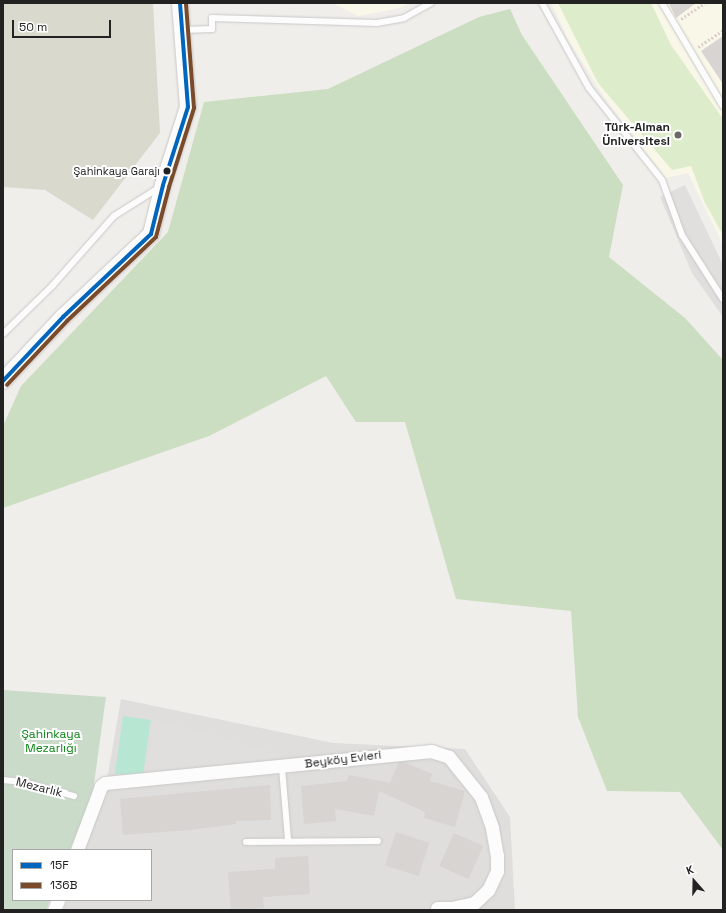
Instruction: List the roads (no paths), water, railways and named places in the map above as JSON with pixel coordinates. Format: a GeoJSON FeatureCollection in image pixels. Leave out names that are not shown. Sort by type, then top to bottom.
{"type":"FeatureCollection","features":[{"type":"Feature","properties":{"kind":"street"},"geometry":{"type":"LineString","coordinates":[[3,381],[64,317],[151,234],[163,185],[188,106],[180,3]]}},
{"type":"Feature","properties":{"kind":"street","name":"Beyköy Evleri"},"geometry":{"type":"LineString","coordinates":[[77,849],[101,786],[104,783],[282,768],[412,752],[431,752],[449,757],[481,797],[492,828],[497,870],[488,890],[474,903],[453,908],[437,908]]}},
{"type":"Feature","properties":{"kind":"lane"},"geometry":{"type":"LineString","coordinates":[[183,30],[212,29],[212,18],[376,23],[404,18],[431,3]]}},
{"type":"Feature","properties":{"kind":"lane"},"geometry":{"type":"LineString","coordinates":[[542,3],[589,88],[662,180],[682,235],[723,299]]}},
{"type":"Feature","properties":{"kind":"lane"},"geometry":{"type":"LineString","coordinates":[[662,3],[723,106]]}},
{"type":"Feature","properties":{"kind":"lane"},"geometry":{"type":"LineString","coordinates":[[3,334],[53,285],[114,216],[163,185]]}},
{"type":"Feature","properties":{"kind":"lane"},"geometry":{"type":"LineString","coordinates":[[282,768],[288,840]]}},
{"type":"Feature","properties":{"kind":"lane","name":"Mezarlık"},"geometry":{"type":"LineString","coordinates":[[3,780],[23,782],[74,796]]}},
{"type":"Feature","properties":{"kind":"lane"},"geometry":{"type":"LineString","coordinates":[[246,842],[288,840],[378,841]]}},
{"type":"Feature","properties":{"kind":"place","name":"Türk-Alman Üniversitesi"},"geometry":{"type":"Point","coordinates":[678,135]}},
{"type":"Feature","properties":{"kind":"place","name":"Şahinkaya Garajı"},"geometry":{"type":"Point","coordinates":[167,171]}},
{"type":"Feature","properties":{"kind":"park label","name":"Şahinkaya Mezarlığı"},"geometry":{"type":"Point","coordinates":[51,742]}}]}
